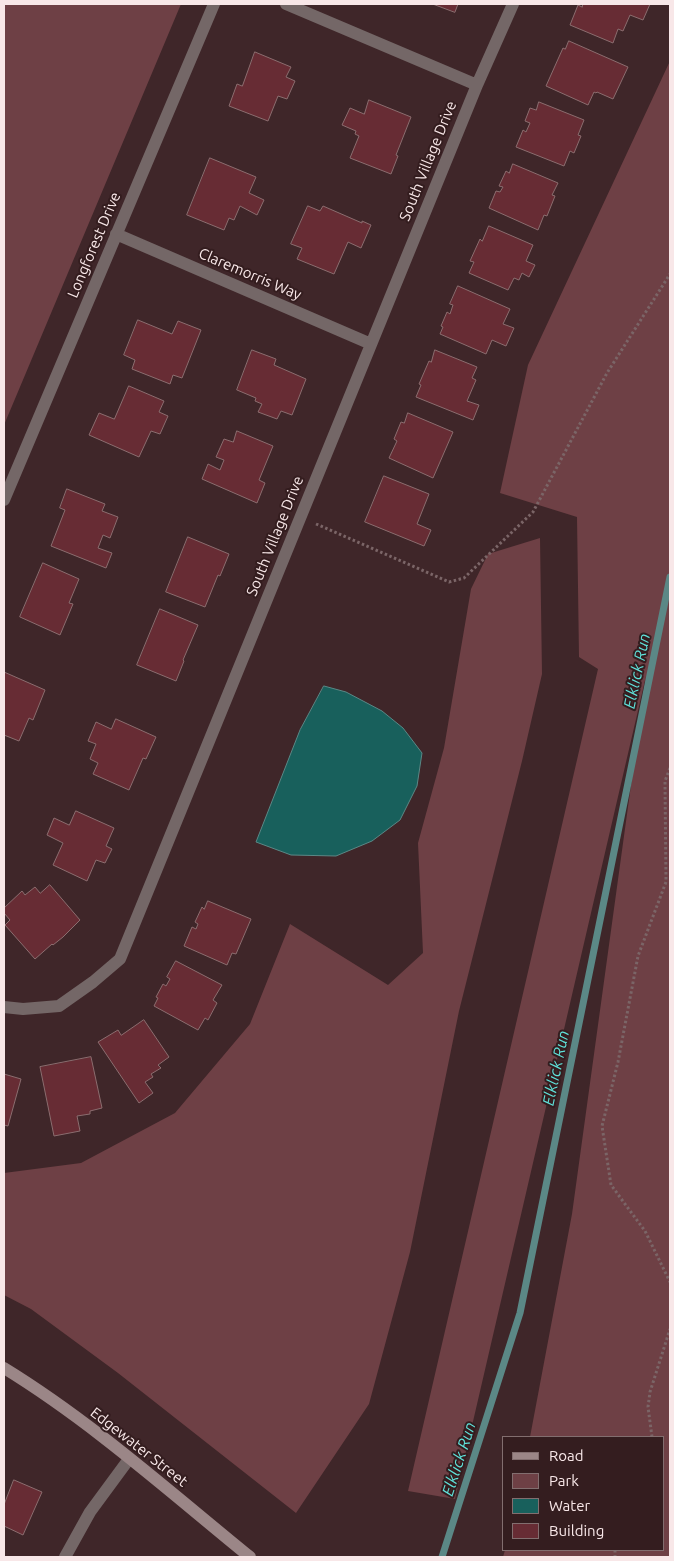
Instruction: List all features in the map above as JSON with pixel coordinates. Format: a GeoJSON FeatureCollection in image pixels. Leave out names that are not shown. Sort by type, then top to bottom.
{"type":"FeatureCollection","features":[{"type":"Feature","properties":{"kind":"street","name":"Longforest Drive"},"geometry":{"type":"LineString","coordinates":[[4,500],[214,4]]}},
{"type":"Feature","properties":{"kind":"street"},"geometry":{"type":"LineString","coordinates":[[286,4],[477,85]]}},
{"type":"Feature","properties":{"kind":"street","name":"South Village Drive"},"geometry":{"type":"LineString","coordinates":[[4,1006],[24,1009],[59,1006],[93,982],[120,959],[477,85],[512,4]]}},
{"type":"Feature","properties":{"kind":"street","name":"Claremorris Way"},"geometry":{"type":"LineString","coordinates":[[116,234],[371,344]]}},
{"type":"Feature","properties":{"kind":"street","name":"Edgewater Street"},"geometry":{"type":"LineString","coordinates":[[4,1368],[36,1387],[250,1557]]}},
{"type":"Feature","properties":{"kind":"street"},"geometry":{"type":"LineString","coordinates":[[65,1557],[90,1512],[129,1459]]}},
{"type":"Feature","properties":{"kind":"path"},"geometry":{"type":"LineString","coordinates":[[300,517],[449,582],[464,578],[533,512],[607,373],[670,274]]}},
{"type":"Feature","properties":{"kind":"path"},"geometry":{"type":"LineString","coordinates":[[670,768],[665,781],[666,882],[638,956],[618,1062],[602,1126],[611,1186],[645,1231],[670,1282]]}},
{"type":"Feature","properties":{"kind":"path"},"geometry":{"type":"LineString","coordinates":[[652,1436],[648,1407],[650,1392],[670,1329]]}},
{"type":"Feature","properties":{"kind":"green space"},"geometry":{"type":"Polygon","coordinates":[[[4,4],[181,4],[4,425],[4,4]]]}},
{"type":"Feature","properties":{"kind":"green space"},"geometry":{"type":"Polygon","coordinates":[[[670,61],[670,1557],[503,1557],[505,1551],[664,1551],[664,1436],[530,1436],[572,1214],[646,676],[455,1499],[408,1491],[598,669],[579,657],[577,517],[500,493],[528,365],[670,61]]]}},
{"type":"Feature","properties":{"kind":"green space"},"geometry":{"type":"Polygon","coordinates":[[[540,538],[542,674],[459,1011],[410,1252],[369,1404],[296,1513],[118,1373],[31,1309],[4,1295],[4,1173],[81,1163],[175,1113],[250,1024],[290,924],[388,985],[423,953],[418,843],[444,748],[471,589],[488,554],[540,538]]]}},
{"type":"Feature","properties":{"kind":"water"},"geometry":{"type":"Polygon","coordinates":[[[324,686],[346,692],[382,711],[403,728],[422,753],[417,786],[400,820],[372,841],[336,856],[291,855],[256,842],[300,730],[324,686]]]}},
{"type":"Feature","properties":{"kind":"building"},"geometry":{"type":"Polygon","coordinates":[[[433,4],[458,4],[455,12],[433,4]]]}},
{"type":"Feature","properties":{"kind":"building"},"geometry":{"type":"Polygon","coordinates":[[[583,4],[650,4],[643,20],[630,15],[623,31],[618,29],[613,43],[570,25],[578,5],[582,7],[583,4]]]}},
{"type":"Feature","properties":{"kind":"building"},"geometry":{"type":"Polygon","coordinates":[[[569,41],[628,67],[613,99],[594,92],[588,105],[546,86],[563,48],[565,49],[569,41]]]}},
{"type":"Feature","properties":{"kind":"building"},"geometry":{"type":"Polygon","coordinates":[[[255,52],[291,67],[286,77],[295,81],[287,99],[278,96],[268,121],[229,106],[237,84],[242,86],[255,52]]]}},
{"type":"Feature","properties":{"kind":"building"},"geometry":{"type":"Polygon","coordinates":[[[369,100],[411,117],[396,155],[398,156],[391,174],[350,158],[359,136],[355,134],[356,131],[342,125],[350,108],[364,114],[369,100]]]}},
{"type":"Feature","properties":{"kind":"building"},"geometry":{"type":"Polygon","coordinates":[[[539,102],[584,120],[578,135],[581,136],[574,153],[570,151],[564,166],[516,147],[523,130],[526,132],[530,123],[525,121],[530,108],[536,110],[539,102]]]}},
{"type":"Feature","properties":{"kind":"building"},"geometry":{"type":"Polygon","coordinates":[[[210,158],[256,177],[249,193],[264,200],[257,215],[240,206],[234,220],[229,218],[224,230],[187,215],[210,158]]]}},
{"type":"Feature","properties":{"kind":"building"},"geometry":{"type":"Polygon","coordinates":[[[513,164],[558,183],[552,195],[555,196],[547,216],[544,215],[538,230],[489,208],[496,191],[500,192],[503,187],[499,186],[506,171],[509,173],[513,164]]]}},
{"type":"Feature","properties":{"kind":"building"},"geometry":{"type":"Polygon","coordinates":[[[308,206],[320,211],[323,206],[371,225],[361,248],[348,242],[334,274],[297,259],[302,248],[291,244],[308,206]]]}},
{"type":"Feature","properties":{"kind":"building"},"geometry":{"type":"Polygon","coordinates":[[[489,226],[533,245],[526,261],[535,265],[529,277],[522,273],[519,280],[514,278],[508,290],[469,273],[474,262],[470,261],[480,239],[482,241],[489,226]]]}},
{"type":"Feature","properties":{"kind":"building"},"geometry":{"type":"Polygon","coordinates":[[[458,286],[510,309],[503,324],[514,328],[506,346],[492,340],[486,354],[440,334],[447,312],[450,314],[453,305],[450,304],[458,286]]]}},
{"type":"Feature","properties":{"kind":"building"},"geometry":{"type":"Polygon","coordinates":[[[138,320],[172,334],[178,321],[201,330],[182,378],[173,375],[170,384],[132,369],[135,360],[124,355],[138,320]]]}},
{"type":"Feature","properties":{"kind":"building"},"geometry":{"type":"Polygon","coordinates":[[[252,350],[276,359],[274,365],[306,379],[292,415],[281,411],[277,419],[258,412],[262,404],[255,401],[256,398],[237,390],[252,350]]]}},
{"type":"Feature","properties":{"kind":"building"},"geometry":{"type":"Polygon","coordinates":[[[435,350],[477,367],[472,378],[476,380],[467,401],[479,405],[473,420],[416,397],[421,385],[419,384],[435,350]]]}},
{"type":"Feature","properties":{"kind":"building"},"geometry":{"type":"Polygon","coordinates":[[[129,386],[164,401],[159,412],[168,416],[160,434],[151,431],[139,457],[89,435],[99,413],[114,419],[129,386]]]}},
{"type":"Feature","properties":{"kind":"building"},"geometry":{"type":"Polygon","coordinates":[[[408,413],[453,432],[433,478],[389,458],[397,441],[394,439],[401,422],[404,423],[408,413]]]}},
{"type":"Feature","properties":{"kind":"building"},"geometry":{"type":"Polygon","coordinates":[[[237,431],[273,446],[259,480],[265,483],[257,503],[202,479],[208,464],[220,470],[224,460],[216,457],[224,439],[233,442],[237,431]]]}},
{"type":"Feature","properties":{"kind":"building"},"geometry":{"type":"Polygon","coordinates":[[[384,476],[429,494],[417,524],[431,530],[424,546],[365,522],[384,476]]]}},
{"type":"Feature","properties":{"kind":"building"},"geometry":{"type":"Polygon","coordinates":[[[67,489],[105,504],[102,511],[118,517],[110,538],[103,535],[98,548],[112,553],[106,568],[51,546],[65,510],[60,508],[67,489]]]}},
{"type":"Feature","properties":{"kind":"building"},"geometry":{"type":"Polygon","coordinates":[[[188,537],[229,554],[205,607],[166,592],[188,537]]]}},
{"type":"Feature","properties":{"kind":"building"},"geometry":{"type":"Polygon","coordinates":[[[43,563],[79,579],[69,603],[73,604],[60,635],[20,617],[43,563]]]}},
{"type":"Feature","properties":{"kind":"building"},"geometry":{"type":"Polygon","coordinates":[[[160,609],[198,625],[176,681],[137,665],[160,609]]]}},
{"type":"Feature","properties":{"kind":"building"},"geometry":{"type":"Polygon","coordinates":[[[4,672],[45,690],[33,720],[29,718],[19,741],[4,735],[4,672]]]}},
{"type":"Feature","properties":{"kind":"building"},"geometry":{"type":"Polygon","coordinates":[[[116,719],[156,737],[146,759],[143,758],[129,790],[93,774],[98,763],[90,759],[96,744],[88,741],[96,722],[111,729],[116,719]]]}},
{"type":"Feature","properties":{"kind":"building"},"geometry":{"type":"Polygon","coordinates":[[[76,811],[114,828],[106,846],[112,849],[105,863],[96,860],[87,881],[53,865],[63,843],[47,835],[54,818],[69,825],[76,811]]]}},
{"type":"Feature","properties":{"kind":"building"},"geometry":{"type":"Polygon","coordinates":[[[50,885],[80,920],[63,937],[35,959],[5,925],[10,920],[4,913],[4,908],[22,891],[25,895],[35,887],[40,893],[50,885]]]}},
{"type":"Feature","properties":{"kind":"building"},"geometry":{"type":"Polygon","coordinates":[[[208,901],[251,919],[236,954],[232,953],[227,965],[184,946],[192,927],[196,929],[198,924],[195,922],[202,907],[204,909],[208,901]]]}},
{"type":"Feature","properties":{"kind":"building"},"geometry":{"type":"Polygon","coordinates":[[[176,961],[222,985],[213,1000],[217,1003],[208,1020],[205,1018],[198,1030],[154,1006],[158,998],[156,997],[163,984],[166,986],[170,979],[167,977],[176,961]]]}},
{"type":"Feature","properties":{"kind":"building"},"geometry":{"type":"Polygon","coordinates":[[[144,1020],[169,1057],[158,1065],[161,1068],[151,1074],[153,1077],[145,1082],[153,1093],[139,1103],[98,1042],[118,1030],[121,1035],[144,1020]]]}},
{"type":"Feature","properties":{"kind":"building"},"geometry":{"type":"Polygon","coordinates":[[[91,1057],[102,1108],[90,1111],[90,1114],[77,1116],[80,1131],[54,1136],[40,1067],[91,1057]]]}},
{"type":"Feature","properties":{"kind":"building"},"geometry":{"type":"Polygon","coordinates":[[[4,1074],[21,1079],[8,1126],[4,1125],[4,1074]]]}},
{"type":"Feature","properties":{"kind":"building"},"geometry":{"type":"Polygon","coordinates":[[[14,1480],[42,1492],[23,1535],[4,1526],[4,1505],[14,1480]]]}},
{"type":"Feature","properties":{"kind":"waterway","name":"Elklick Run"},"geometry":{"type":"LineString","coordinates":[[442,1557],[520,1313],[670,577]]}}]}
